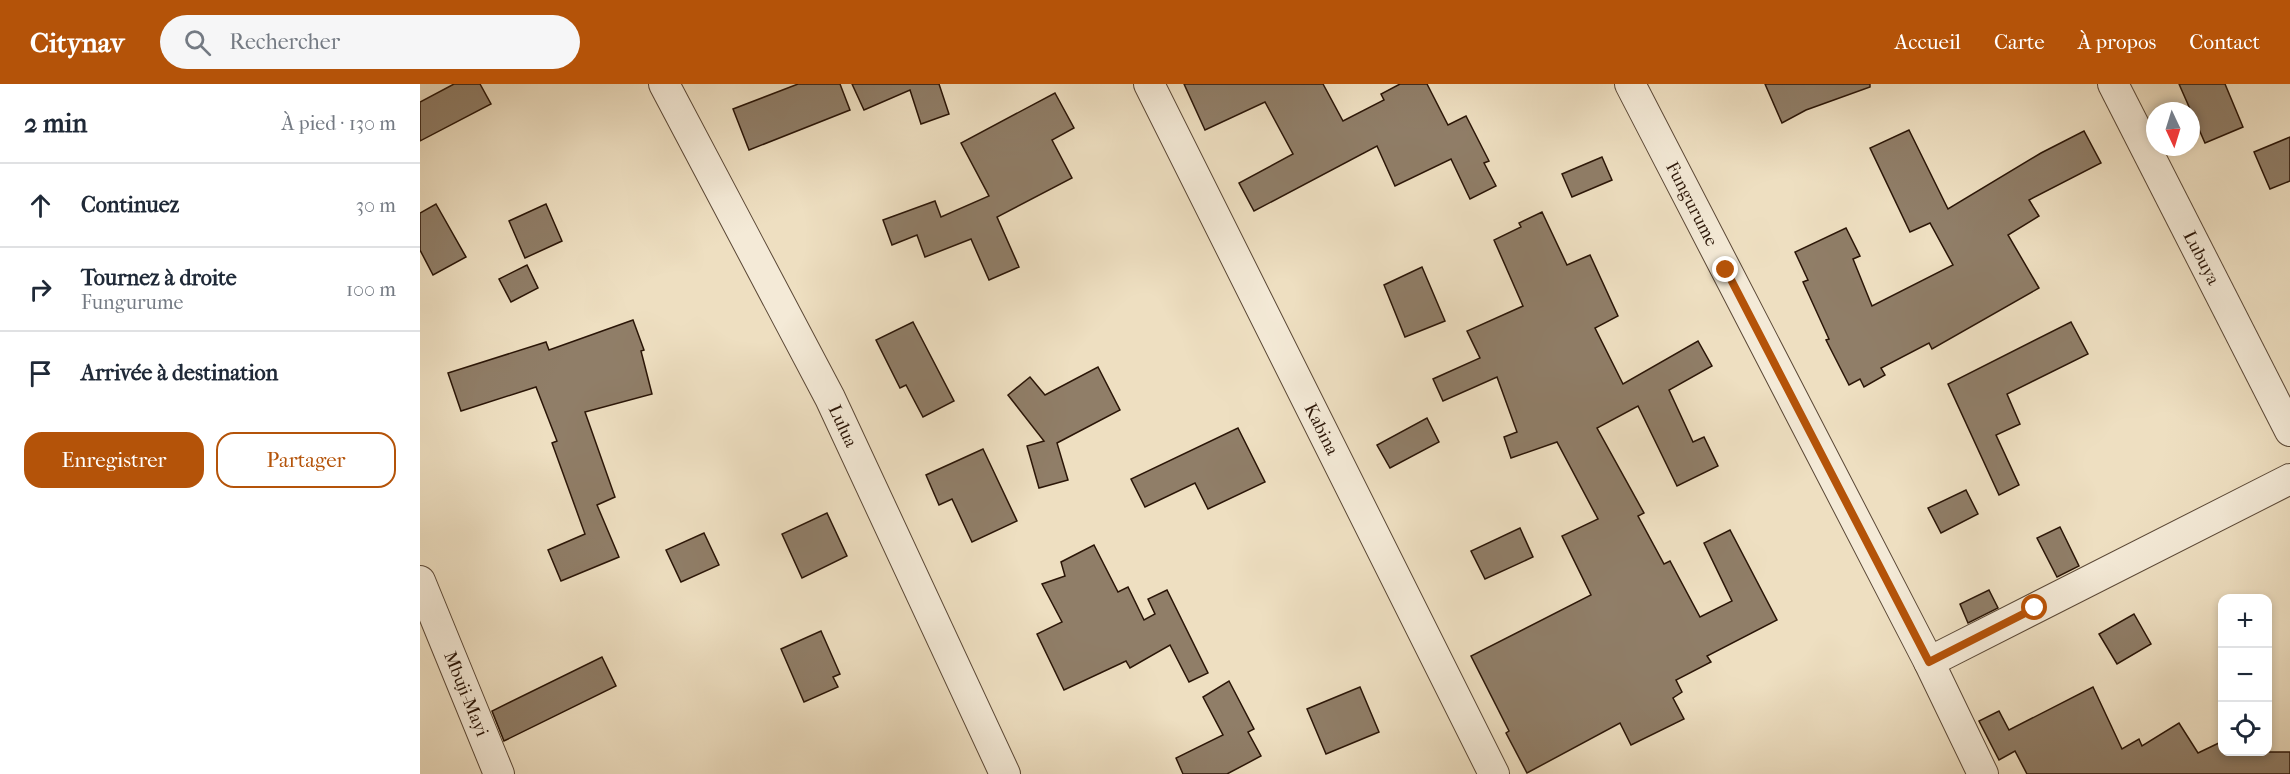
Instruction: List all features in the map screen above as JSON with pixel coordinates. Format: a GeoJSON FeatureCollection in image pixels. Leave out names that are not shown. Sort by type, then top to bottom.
{"type":"FeatureCollection","features":[{"type":"Feature","properties":{"kind":"street","name":"Lulua"},"geometry":{"type":"LineString","coordinates":[[664,84],[830,398],[1005,774]]}},
{"type":"Feature","properties":{"kind":"street","name":"Kabina"},"geometry":{"type":"LineString","coordinates":[[1149,84],[1494,774]]}},
{"type":"Feature","properties":{"kind":"street","name":"Fungurume"},"geometry":{"type":"LineString","coordinates":[[1630,84],[1929,662],[1983,774]]}},
{"type":"Feature","properties":{"kind":"street","name":"Lubuya"},"geometry":{"type":"LineString","coordinates":[[2113,84],[2290,431]]}},
{"type":"Feature","properties":{"kind":"street"},"geometry":{"type":"LineString","coordinates":[[1929,662],[2290,479]]}},
{"type":"Feature","properties":{"kind":"street","name":"Mbuji-Mayi"},"geometry":{"type":"LineString","coordinates":[[420,581],[499,774]]}},
{"type":"Feature","properties":{"kind":"building"},"geometry":{"type":"Polygon","coordinates":[[[454,84],[480,84],[491,104],[420,141],[420,102],[454,84]]]}},
{"type":"Feature","properties":{"kind":"building"},"geometry":{"type":"Polygon","coordinates":[[[798,84],[840,84],[850,110],[749,150],[733,109],[798,84]]]}},
{"type":"Feature","properties":{"kind":"building"},"geometry":{"type":"Polygon","coordinates":[[[852,84],[939,84],[949,114],[921,124],[910,90],[864,110],[852,84]]]}},
{"type":"Feature","properties":{"kind":"building"},"geometry":{"type":"Polygon","coordinates":[[[1184,84],[1323,84],[1343,121],[1384,100],[1381,94],[1400,84],[1427,84],[1448,125],[1466,116],[1489,161],[1484,163],[1496,186],[1470,199],[1451,159],[1395,186],[1377,146],[1254,211],[1239,183],[1293,154],[1265,102],[1205,130],[1184,84]]]}},
{"type":"Feature","properties":{"kind":"building"},"geometry":{"type":"Polygon","coordinates":[[[1765,84],[1870,84],[1870,87],[1806,110],[1782,123],[1765,84]]]}},
{"type":"Feature","properties":{"kind":"building"},"geometry":{"type":"Polygon","coordinates":[[[2179,84],[2225,84],[2243,127],[2205,143],[2200,132],[2200,102],[2187,102],[2179,84]]]}},
{"type":"Feature","properties":{"kind":"building"},"geometry":{"type":"Polygon","coordinates":[[[1055,93],[1074,128],[1052,140],[1072,178],[997,217],[1019,267],[989,280],[971,239],[925,257],[917,235],[892,245],[883,220],[935,201],[941,217],[989,196],[961,143],[1055,93]]]}},
{"type":"Feature","properties":{"kind":"building"},"geometry":{"type":"Polygon","coordinates":[[[1909,130],[1948,209],[2041,153],[2084,131],[2101,163],[2029,200],[2039,216],[2008,235],[2039,288],[1932,349],[1929,343],[1881,368],[1885,375],[1864,387],[1860,379],[1849,385],[1826,340],[1829,339],[1803,282],[1808,280],[1795,252],[1846,228],[1860,256],[1853,259],[1872,306],[1953,265],[1930,223],[1910,232],[1870,148],[1909,130]]]}},
{"type":"Feature","properties":{"kind":"building"},"geometry":{"type":"Polygon","coordinates":[[[2290,137],[2290,181],[2270,189],[2254,152],[2290,137]]]}},
{"type":"Feature","properties":{"kind":"building"},"geometry":{"type":"Polygon","coordinates":[[[1602,157],[1612,180],[1572,197],[1562,174],[1602,157]]]}},
{"type":"Feature","properties":{"kind":"building"},"geometry":{"type":"Polygon","coordinates":[[[436,204],[466,257],[433,275],[420,250],[420,213],[436,204]]]}},
{"type":"Feature","properties":{"kind":"building"},"geometry":{"type":"Polygon","coordinates":[[[546,204],[562,241],[525,258],[509,221],[546,204]]]}},
{"type":"Feature","properties":{"kind":"building"},"geometry":{"type":"Polygon","coordinates":[[[1542,212],[1567,265],[1590,255],[1618,316],[1595,328],[1623,384],[1698,341],[1712,366],[1669,390],[1693,442],[1704,437],[1718,466],[1677,486],[1638,406],[1597,428],[1644,513],[1638,516],[1664,564],[1670,561],[1700,617],[1732,601],[1704,543],[1730,530],[1777,620],[1707,656],[1711,662],[1676,680],[1682,692],[1673,698],[1684,719],[1631,745],[1620,723],[1527,773],[1506,733],[1509,731],[1471,656],[1591,595],[1562,536],[1598,519],[1557,442],[1511,458],[1504,437],[1517,432],[1497,377],[1443,401],[1433,379],[1480,358],[1467,331],[1523,306],[1494,240],[1521,227],[1519,223],[1542,212]]]}},
{"type":"Feature","properties":{"kind":"building"},"geometry":{"type":"Polygon","coordinates":[[[527,265],[538,288],[511,302],[499,279],[527,265]]]}},
{"type":"Feature","properties":{"kind":"building"},"geometry":{"type":"Polygon","coordinates":[[[1422,267],[1445,321],[1405,337],[1384,285],[1422,267]]]}},
{"type":"Feature","properties":{"kind":"building"},"geometry":{"type":"Polygon","coordinates":[[[633,320],[644,350],[641,351],[652,394],[585,412],[615,497],[597,505],[619,557],[561,581],[548,550],[585,534],[552,443],[557,441],[536,387],[461,411],[448,373],[546,342],[549,350],[633,320]]]}},
{"type":"Feature","properties":{"kind":"building"},"geometry":{"type":"Polygon","coordinates":[[[913,322],[954,401],[923,417],[906,385],[900,388],[876,340],[913,322]]]}},
{"type":"Feature","properties":{"kind":"building"},"geometry":{"type":"Polygon","coordinates":[[[2071,322],[2088,354],[2007,394],[2020,424],[1996,435],[2019,485],[1999,495],[1948,384],[2071,322]]]}},
{"type":"Feature","properties":{"kind":"building"},"geometry":{"type":"Polygon","coordinates":[[[1098,367],[1120,410],[1057,443],[1068,480],[1039,488],[1027,446],[1044,441],[1008,395],[1030,377],[1045,395],[1098,367]]]}},
{"type":"Feature","properties":{"kind":"building"},"geometry":{"type":"Polygon","coordinates":[[[1427,418],[1439,442],[1390,468],[1377,445],[1427,418]]]}},
{"type":"Feature","properties":{"kind":"building"},"geometry":{"type":"Polygon","coordinates":[[[1238,428],[1265,482],[1208,509],[1195,483],[1145,507],[1131,479],[1238,428]]]}},
{"type":"Feature","properties":{"kind":"building"},"geometry":{"type":"Polygon","coordinates":[[[983,449],[1017,521],[972,542],[952,499],[939,505],[926,475],[983,449]]]}},
{"type":"Feature","properties":{"kind":"building"},"geometry":{"type":"Polygon","coordinates":[[[1966,490],[1978,514],[1941,533],[1928,508],[1966,490]]]}},
{"type":"Feature","properties":{"kind":"building"},"geometry":{"type":"Polygon","coordinates":[[[827,513],[847,556],[802,578],[782,534],[827,513]]]}},
{"type":"Feature","properties":{"kind":"building"},"geometry":{"type":"Polygon","coordinates":[[[2060,527],[2079,566],[2057,577],[2037,538],[2060,527]]]}},
{"type":"Feature","properties":{"kind":"building"},"geometry":{"type":"Polygon","coordinates":[[[1520,528],[1533,557],[1485,579],[1471,551],[1520,528]]]}},
{"type":"Feature","properties":{"kind":"building"},"geometry":{"type":"Polygon","coordinates":[[[704,533],[719,565],[681,582],[666,550],[704,533]]]}},
{"type":"Feature","properties":{"kind":"building"},"geometry":{"type":"Polygon","coordinates":[[[1094,545],[1118,592],[1128,587],[1144,620],[1155,614],[1148,599],[1167,590],[1208,673],[1189,682],[1170,645],[1130,668],[1126,661],[1064,690],[1037,634],[1062,622],[1042,584],[1065,576],[1061,562],[1094,545]]]}},
{"type":"Feature","properties":{"kind":"building"},"geometry":{"type":"Polygon","coordinates":[[[1989,590],[1998,608],[1968,623],[1960,604],[1989,590]]]}},
{"type":"Feature","properties":{"kind":"building"},"geometry":{"type":"Polygon","coordinates":[[[2134,614],[2151,644],[2117,664],[2099,634],[2134,614]]]}},
{"type":"Feature","properties":{"kind":"building"},"geometry":{"type":"Polygon","coordinates":[[[821,631],[840,674],[833,677],[838,687],[804,702],[781,649],[821,631]]]}},
{"type":"Feature","properties":{"kind":"building"},"geometry":{"type":"Polygon","coordinates":[[[602,657],[616,686],[504,741],[492,711],[602,657]]]}},
{"type":"Feature","properties":{"kind":"building"},"geometry":{"type":"Polygon","coordinates":[[[1229,681],[1254,729],[1248,732],[1261,756],[1227,774],[1183,774],[1176,758],[1223,735],[1203,697],[1229,681]]]}},
{"type":"Feature","properties":{"kind":"building"},"geometry":{"type":"Polygon","coordinates":[[[1360,687],[1379,732],[1326,754],[1307,709],[1360,687]]]}},
{"type":"Feature","properties":{"kind":"building"},"geometry":{"type":"Polygon","coordinates":[[[2093,687],[2122,749],[2139,739],[2142,746],[2179,723],[2198,753],[2218,743],[2218,756],[2272,756],[2272,752],[2290,752],[2290,774],[2027,774],[2015,751],[1999,760],[1979,721],[1999,711],[2009,730],[2093,687]]]}},
{"type":"Feature","properties":{"kind":"route"},"geometry":{"type":"LineString","coordinates":[[1726,270],[1929,662],[2035,608]]}}]}
